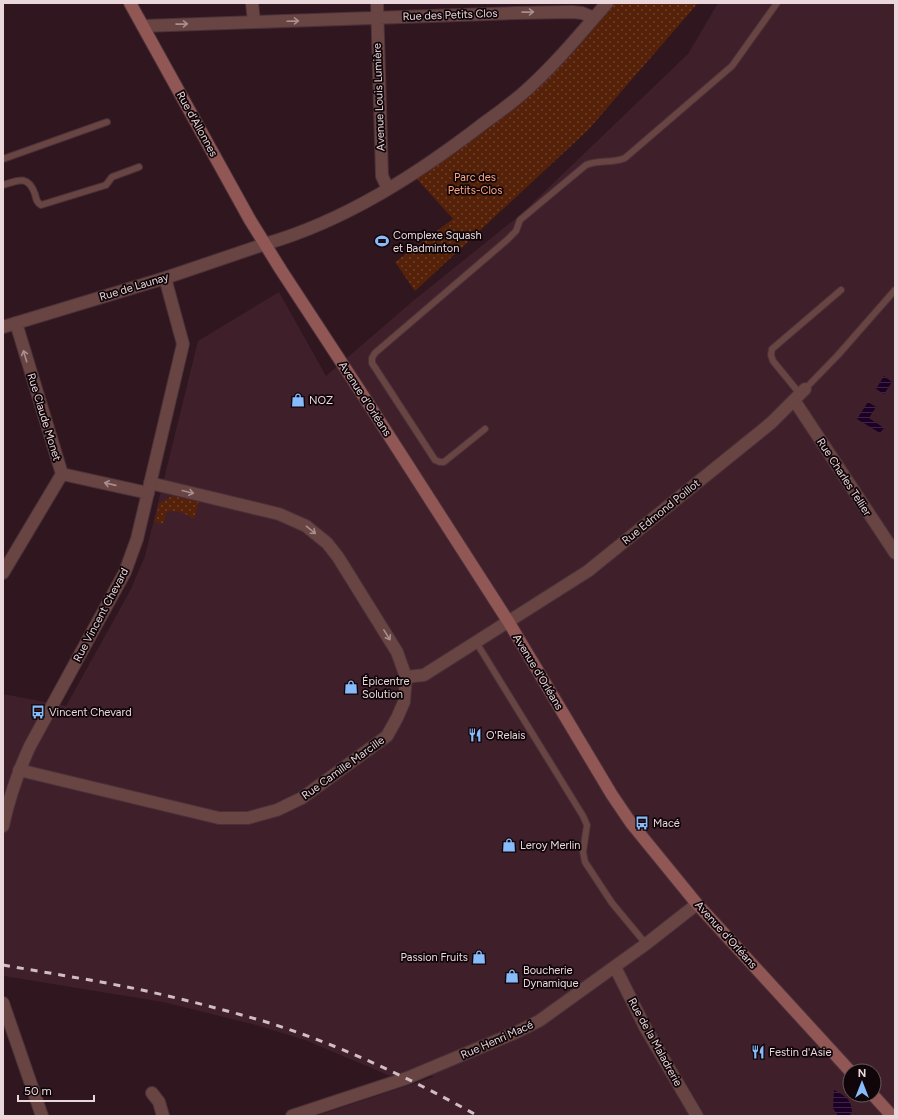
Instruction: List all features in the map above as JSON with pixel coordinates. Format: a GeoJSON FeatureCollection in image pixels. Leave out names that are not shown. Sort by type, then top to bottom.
{"type":"FeatureCollection","features":[{"type":"Feature","properties":{"kind":"main road","name":"Rue d'Allonnes"},"geometry":{"type":"LineString","coordinates":[[130,3],[250,220],[265,244]]}},
{"type":"Feature","properties":{"kind":"main road","name":"Avenue d'Orléans"},"geometry":{"type":"LineString","coordinates":[[265,244],[508,621],[612,794],[631,822],[697,904],[843,1063]]}},
{"type":"Feature","properties":{"kind":"main road"},"geometry":{"type":"LineString","coordinates":[[880,1103],[892,1116]]}},
{"type":"Feature","properties":{"kind":"street"},"geometry":{"type":"LineString","coordinates":[[252,3],[254,22]]}},
{"type":"Feature","properties":{"kind":"street","name":"Avenue Louis Lumière"},"geometry":{"type":"LineString","coordinates":[[377,3],[382,176],[388,189]]}},
{"type":"Feature","properties":{"kind":"street","name":"Rue de Launay"},"geometry":{"type":"LineString","coordinates":[[3,327],[165,278],[265,244],[294,236],[388,189],[460,142],[522,94],[570,47],[607,3]]}},
{"type":"Feature","properties":{"kind":"street","name":"Rue des Petits Clos"},"geometry":{"type":"LineString","coordinates":[[143,26],[377,16],[499,8],[582,13],[594,18]]}},
{"type":"Feature","properties":{"kind":"street","name":"Rue Vincent Chevard"},"geometry":{"type":"LineString","coordinates":[[3,826],[5,811],[19,770],[33,740],[125,572],[137,539],[183,344],[165,278]]}},
{"type":"Feature","properties":{"kind":"street","name":"Rue Claude Monet"},"geometry":{"type":"LineString","coordinates":[[16,323],[62,474],[149,488]]}},
{"type":"Feature","properties":{"kind":"street","name":"Rue Edmond Poillot"},"geometry":{"type":"LineString","coordinates":[[406,677],[424,675],[588,571],[771,423],[800,394]]}},
{"type":"Feature","properties":{"kind":"street","name":"Rue Charles Tellier"},"geometry":{"type":"LineString","coordinates":[[800,394],[895,553]]}},
{"type":"Feature","properties":{"kind":"street"},"geometry":{"type":"LineString","coordinates":[[3,573],[62,474]]}},
{"type":"Feature","properties":{"kind":"street","name":"Rue Camille Marcille"},"geometry":{"type":"LineString","coordinates":[[19,770],[219,818],[248,818],[276,810],[302,798],[387,736],[397,718],[404,702],[406,677],[397,652],[338,557],[327,543],[306,526],[279,514],[149,488]]}},
{"type":"Feature","properties":{"kind":"street","name":"Rue Henri Macé"},"geometry":{"type":"LineString","coordinates":[[292,1116],[407,1078],[517,1032],[539,1021],[615,967],[697,904]]}},
{"type":"Feature","properties":{"kind":"street","name":"Rue de la Maladrerie"},"geometry":{"type":"LineString","coordinates":[[615,967],[646,1029],[697,1116]]}},
{"type":"Feature","properties":{"kind":"street"},"geometry":{"type":"LineString","coordinates":[[3,1003],[42,1116]]}},
{"type":"Feature","properties":{"kind":"street"},"geometry":{"type":"LineString","coordinates":[[157,1095],[163,1116]]}},
{"type":"Feature","properties":{"kind":"lane"},"geometry":{"type":"LineString","coordinates":[[485,429],[444,462],[435,460],[372,363],[372,358],[507,240],[516,231],[520,220],[586,165],[594,162],[616,161],[625,158],[732,66],[777,3]]}},
{"type":"Feature","properties":{"kind":"lane"},"geometry":{"type":"LineString","coordinates":[[3,159],[107,122]]}},
{"type":"Feature","properties":{"kind":"lane"},"geometry":{"type":"LineString","coordinates":[[3,186],[16,181],[26,181],[32,186],[38,203],[41,205],[106,185],[112,177],[139,167]]}},
{"type":"Feature","properties":{"kind":"lane"},"geometry":{"type":"LineString","coordinates":[[841,290],[772,349],[773,361],[800,394],[838,355],[895,290]]}},
{"type":"Feature","properties":{"kind":"lane"},"geometry":{"type":"LineString","coordinates":[[476,642],[583,816],[587,825],[583,852],[585,862],[612,903],[646,944]]}},
{"type":"Feature","properties":{"kind":"shaded area"},"geometry":{"type":"Polygon","coordinates":[[[718,3],[895,3],[895,1116],[316,1116],[434,1077],[419,1067],[390,1076],[305,1040],[256,1025],[163,1002],[4,976],[3,694],[66,706],[130,591],[145,556],[198,341],[279,292],[326,376],[413,301],[520,215],[688,54],[718,3]]]}},
{"type":"Feature","properties":{"kind":"shaded area"},"geometry":{"type":"Polygon","coordinates":[[[884,376],[892,382],[884,394],[876,389],[884,376]]]}},
{"type":"Feature","properties":{"kind":"shaded area"},"geometry":{"type":"Polygon","coordinates":[[[868,402],[876,407],[869,418],[884,428],[880,433],[857,419],[868,402]]]}},
{"type":"Feature","properties":{"kind":"shaded area"},"geometry":{"type":"Polygon","coordinates":[[[834,1090],[842,1095],[842,1103],[850,1103],[852,1112],[849,1116],[838,1116],[833,1108],[834,1090]]]}},
{"type":"Feature","properties":{"kind":"green space","name":"Parc des Petits-Clos"},"geometry":{"type":"Polygon","coordinates":[[[612,3],[698,3],[588,130],[415,291],[395,262],[453,219],[416,178],[517,105],[612,3]]]}},
{"type":"Feature","properties":{"kind":"green space"},"geometry":{"type":"Polygon","coordinates":[[[172,496],[199,502],[194,519],[181,512],[167,511],[163,524],[155,522],[159,504],[172,496]]]}},
{"type":"Feature","properties":{"kind":"railway"},"geometry":{"type":"LineString","coordinates":[[3,965],[137,989],[263,1021],[346,1051],[400,1075],[478,1116]]}},
{"type":"Feature","properties":{"kind":"place","name":"Complexe Squash et Badminton"},"geometry":{"type":"Point","coordinates":[382,241]}},
{"type":"Feature","properties":{"kind":"place","name":"NOZ"},"geometry":{"type":"Point","coordinates":[298,400]}},
{"type":"Feature","properties":{"kind":"place","name":"Épicentre Solution"},"geometry":{"type":"Point","coordinates":[351,687]}},
{"type":"Feature","properties":{"kind":"place","name":"Vincent Chevard"},"geometry":{"type":"Point","coordinates":[38,712]}},
{"type":"Feature","properties":{"kind":"place","name":"O'Relais"},"geometry":{"type":"Point","coordinates":[475,735]}},
{"type":"Feature","properties":{"kind":"place","name":"Macé"},"geometry":{"type":"Point","coordinates":[642,823]}},
{"type":"Feature","properties":{"kind":"place","name":"Leroy Merlin"},"geometry":{"type":"Point","coordinates":[509,845]}},
{"type":"Feature","properties":{"kind":"place","name":"Passion Fruits"},"geometry":{"type":"Point","coordinates":[479,957]}},
{"type":"Feature","properties":{"kind":"place","name":"Boucherie Dynamique"},"geometry":{"type":"Point","coordinates":[512,976]}},
{"type":"Feature","properties":{"kind":"place","name":"Festin d'Asie"},"geometry":{"type":"Point","coordinates":[758,1052]}}]}
